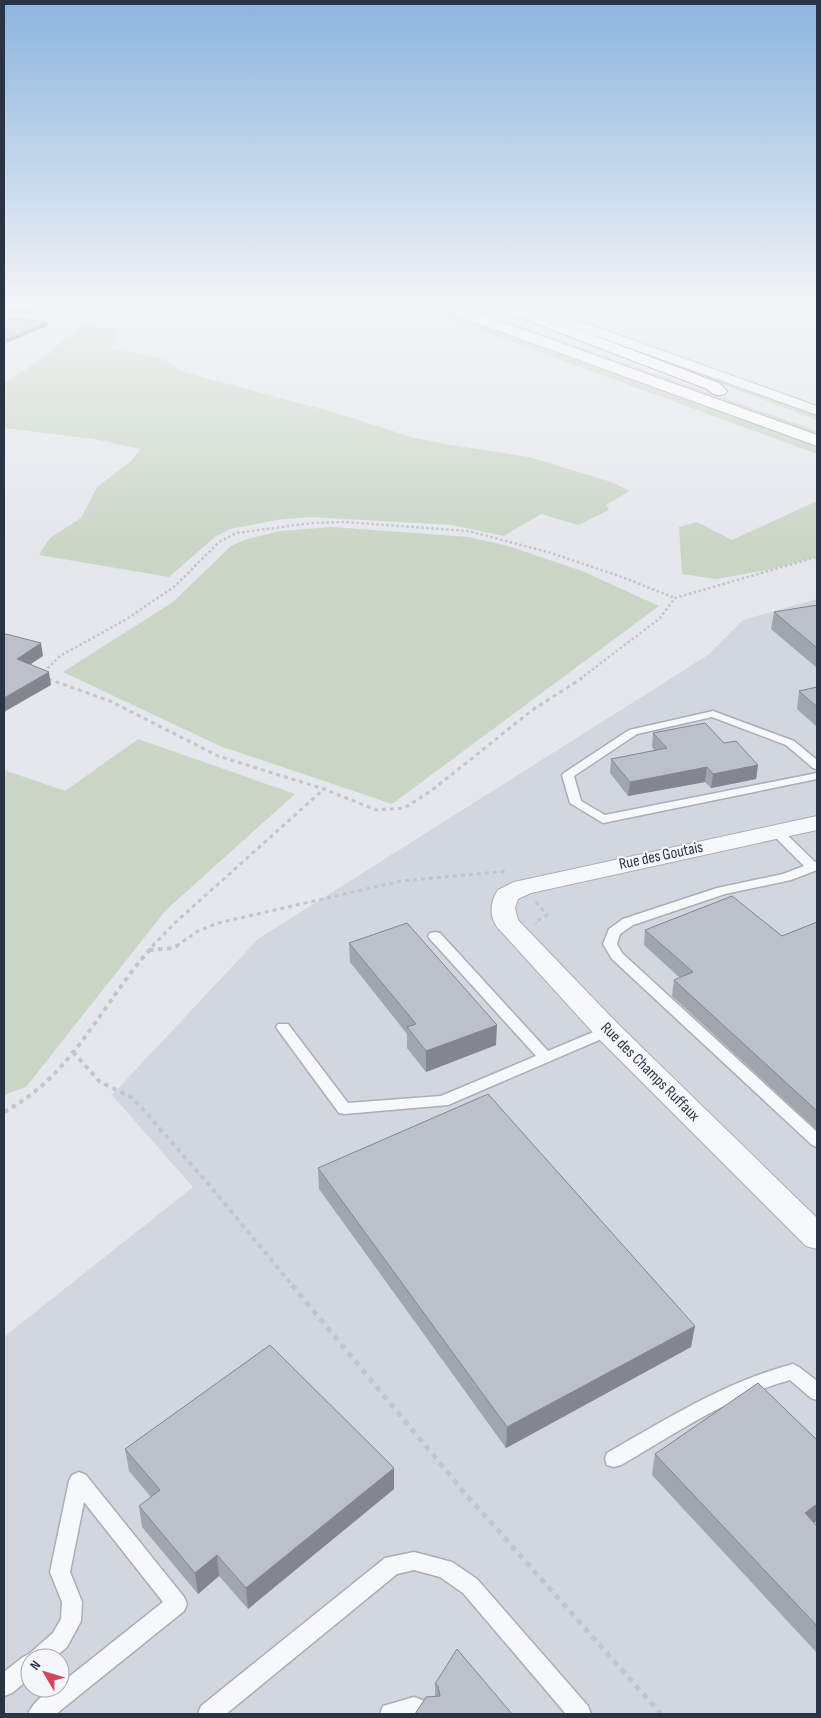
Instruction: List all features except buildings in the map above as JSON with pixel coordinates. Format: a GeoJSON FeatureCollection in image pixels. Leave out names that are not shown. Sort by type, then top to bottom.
{"type":"FeatureCollection","features":[{"type":"Feature","properties":{"kind":"main road"},"geometry":{"type":"LineString","coordinates":[[658,384],[817,441]]}},
{"type":"Feature","properties":{"kind":"main road"},"geometry":{"type":"LineString","coordinates":[[693,384],[719,391],[817,426]]}},
{"type":"Feature","properties":{"kind":"main road"},"geometry":{"type":"LineString","coordinates":[[709,384],[719,391]]}},
{"type":"Feature","properties":{"kind":"street"},"geometry":{"type":"LineString","coordinates":[[743,384],[817,411]]}},
{"type":"Feature","properties":{"kind":"street","name":"Rue des Goutais"},"geometry":{"type":"LineString","coordinates":[[513,884],[817,823]]}},
{"type":"Feature","properties":{"kind":"street","name":"Rue des Champs Ruffaux"},"geometry":{"type":"LineString","coordinates":[[513,884],[503,908],[506,922],[608,1031],[817,1237]]}},
{"type":"Feature","properties":{"kind":"lane"},"geometry":{"type":"LineString","coordinates":[[817,766],[790,743],[713,714],[633,732],[568,775],[576,803],[602,819],[817,776]]}},
{"type":"Feature","properties":{"kind":"lane"},"geometry":{"type":"LineString","coordinates":[[776,831],[815,866],[787,876],[722,891],[628,922],[614,932],[610,944],[617,956],[817,1142]]}},
{"type":"Feature","properties":{"kind":"lane"},"geometry":{"type":"LineString","coordinates":[[435,936],[545,1057]]}},
{"type":"Feature","properties":{"kind":"lane"},"geometry":{"type":"LineString","coordinates":[[283,1027],[344,1109],[442,1101],[608,1031]]}},
{"type":"Feature","properties":{"kind":"lane"},"geometry":{"type":"LineString","coordinates":[[614,1460],[734,1391],[779,1375],[793,1372],[817,1392]]}},
{"type":"Feature","properties":{"kind":"lane"},"geometry":{"type":"LineString","coordinates":[[50,1648],[60,1640],[71,1621],[72,1602],[60,1572],[78,1481],[177,1604],[70,1689]]}},
{"type":"Feature","properties":{"kind":"lane"},"geometry":{"type":"LineString","coordinates":[[209,1714],[384,1571],[392,1566],[414,1561],[445,1569],[470,1586],[580,1714]]}},
{"type":"Feature","properties":{"kind":"lane"},"geometry":{"type":"LineString","coordinates":[[4,1685],[20,1672]]}},
{"type":"Feature","properties":{"kind":"lane"},"geometry":{"type":"LineString","coordinates":[[38,1714],[58,1698]]}},
{"type":"Feature","properties":{"kind":"lane"},"geometry":{"type":"LineString","coordinates":[[392,1714],[414,1708],[428,1713]]}},
{"type":"Feature","properties":{"kind":"path"},"geometry":{"type":"LineString","coordinates":[[675,598],[659,620],[594,670],[531,711],[431,791],[404,808],[376,810],[324,789],[218,756],[110,701],[40,676],[60,656],[125,620],[174,587],[219,542],[236,533],[261,529],[312,523],[345,522],[468,531],[548,552],[622,577],[675,598],[817,557]]}},
{"type":"Feature","properties":{"kind":"path"},"geometry":{"type":"LineString","coordinates":[[4,1112],[37,1090],[73,1052],[149,950],[177,921],[324,789]]}},
{"type":"Feature","properties":{"kind":"path"},"geometry":{"type":"LineString","coordinates":[[149,950],[174,948],[198,931],[218,923],[401,881],[513,884],[548,915],[535,922],[542,930]]}},
{"type":"Feature","properties":{"kind":"path"},"geometry":{"type":"LineString","coordinates":[[73,1052],[100,1082],[133,1098],[210,1186],[463,1491],[660,1714]]}},
{"type":"Feature","properties":{"kind":"shaded area"},"geometry":{"type":"Polygon","coordinates":[[[817,599],[817,1714],[4,1714],[4,1337],[193,1187],[112,1095],[258,939],[708,655],[743,620],[817,599]]]}},
{"type":"Feature","properties":{"kind":"green space"},"geometry":{"type":"Polygon","coordinates":[[[4,384],[229,384],[340,414],[411,437],[529,457],[611,482],[630,491],[606,505],[609,510],[578,525],[541,514],[504,536],[452,525],[312,517],[282,519],[230,529],[216,536],[169,577],[39,555],[50,538],[81,518],[97,487],[130,462],[141,449],[94,439],[4,428],[4,384]]]}},
{"type":"Feature","properties":{"kind":"green space"},"geometry":{"type":"Polygon","coordinates":[[[627,384],[643,384],[817,447],[817,454],[627,384]]]}},
{"type":"Feature","properties":{"kind":"green space"},"geometry":{"type":"Polygon","coordinates":[[[671,384],[684,384],[817,431],[817,437],[671,384]]]}},
{"type":"Feature","properties":{"kind":"green space"},"geometry":{"type":"Polygon","coordinates":[[[722,384],[737,384],[817,413],[817,420],[722,384]]]}},
{"type":"Feature","properties":{"kind":"green space"},"geometry":{"type":"Polygon","coordinates":[[[817,501],[817,557],[767,570],[716,579],[682,574],[679,527],[697,522],[732,540],[817,501]]]}},
{"type":"Feature","properties":{"kind":"green space"},"geometry":{"type":"Polygon","coordinates":[[[332,527],[469,537],[508,546],[582,571],[659,606],[392,804],[220,746],[63,672],[173,602],[231,546],[247,539],[281,531],[332,527]]]}},
{"type":"Feature","properties":{"kind":"green space"},"geometry":{"type":"Polygon","coordinates":[[[138,739],[295,794],[166,910],[26,1087],[4,1095],[4,770],[65,791],[138,739]]]}}]}
